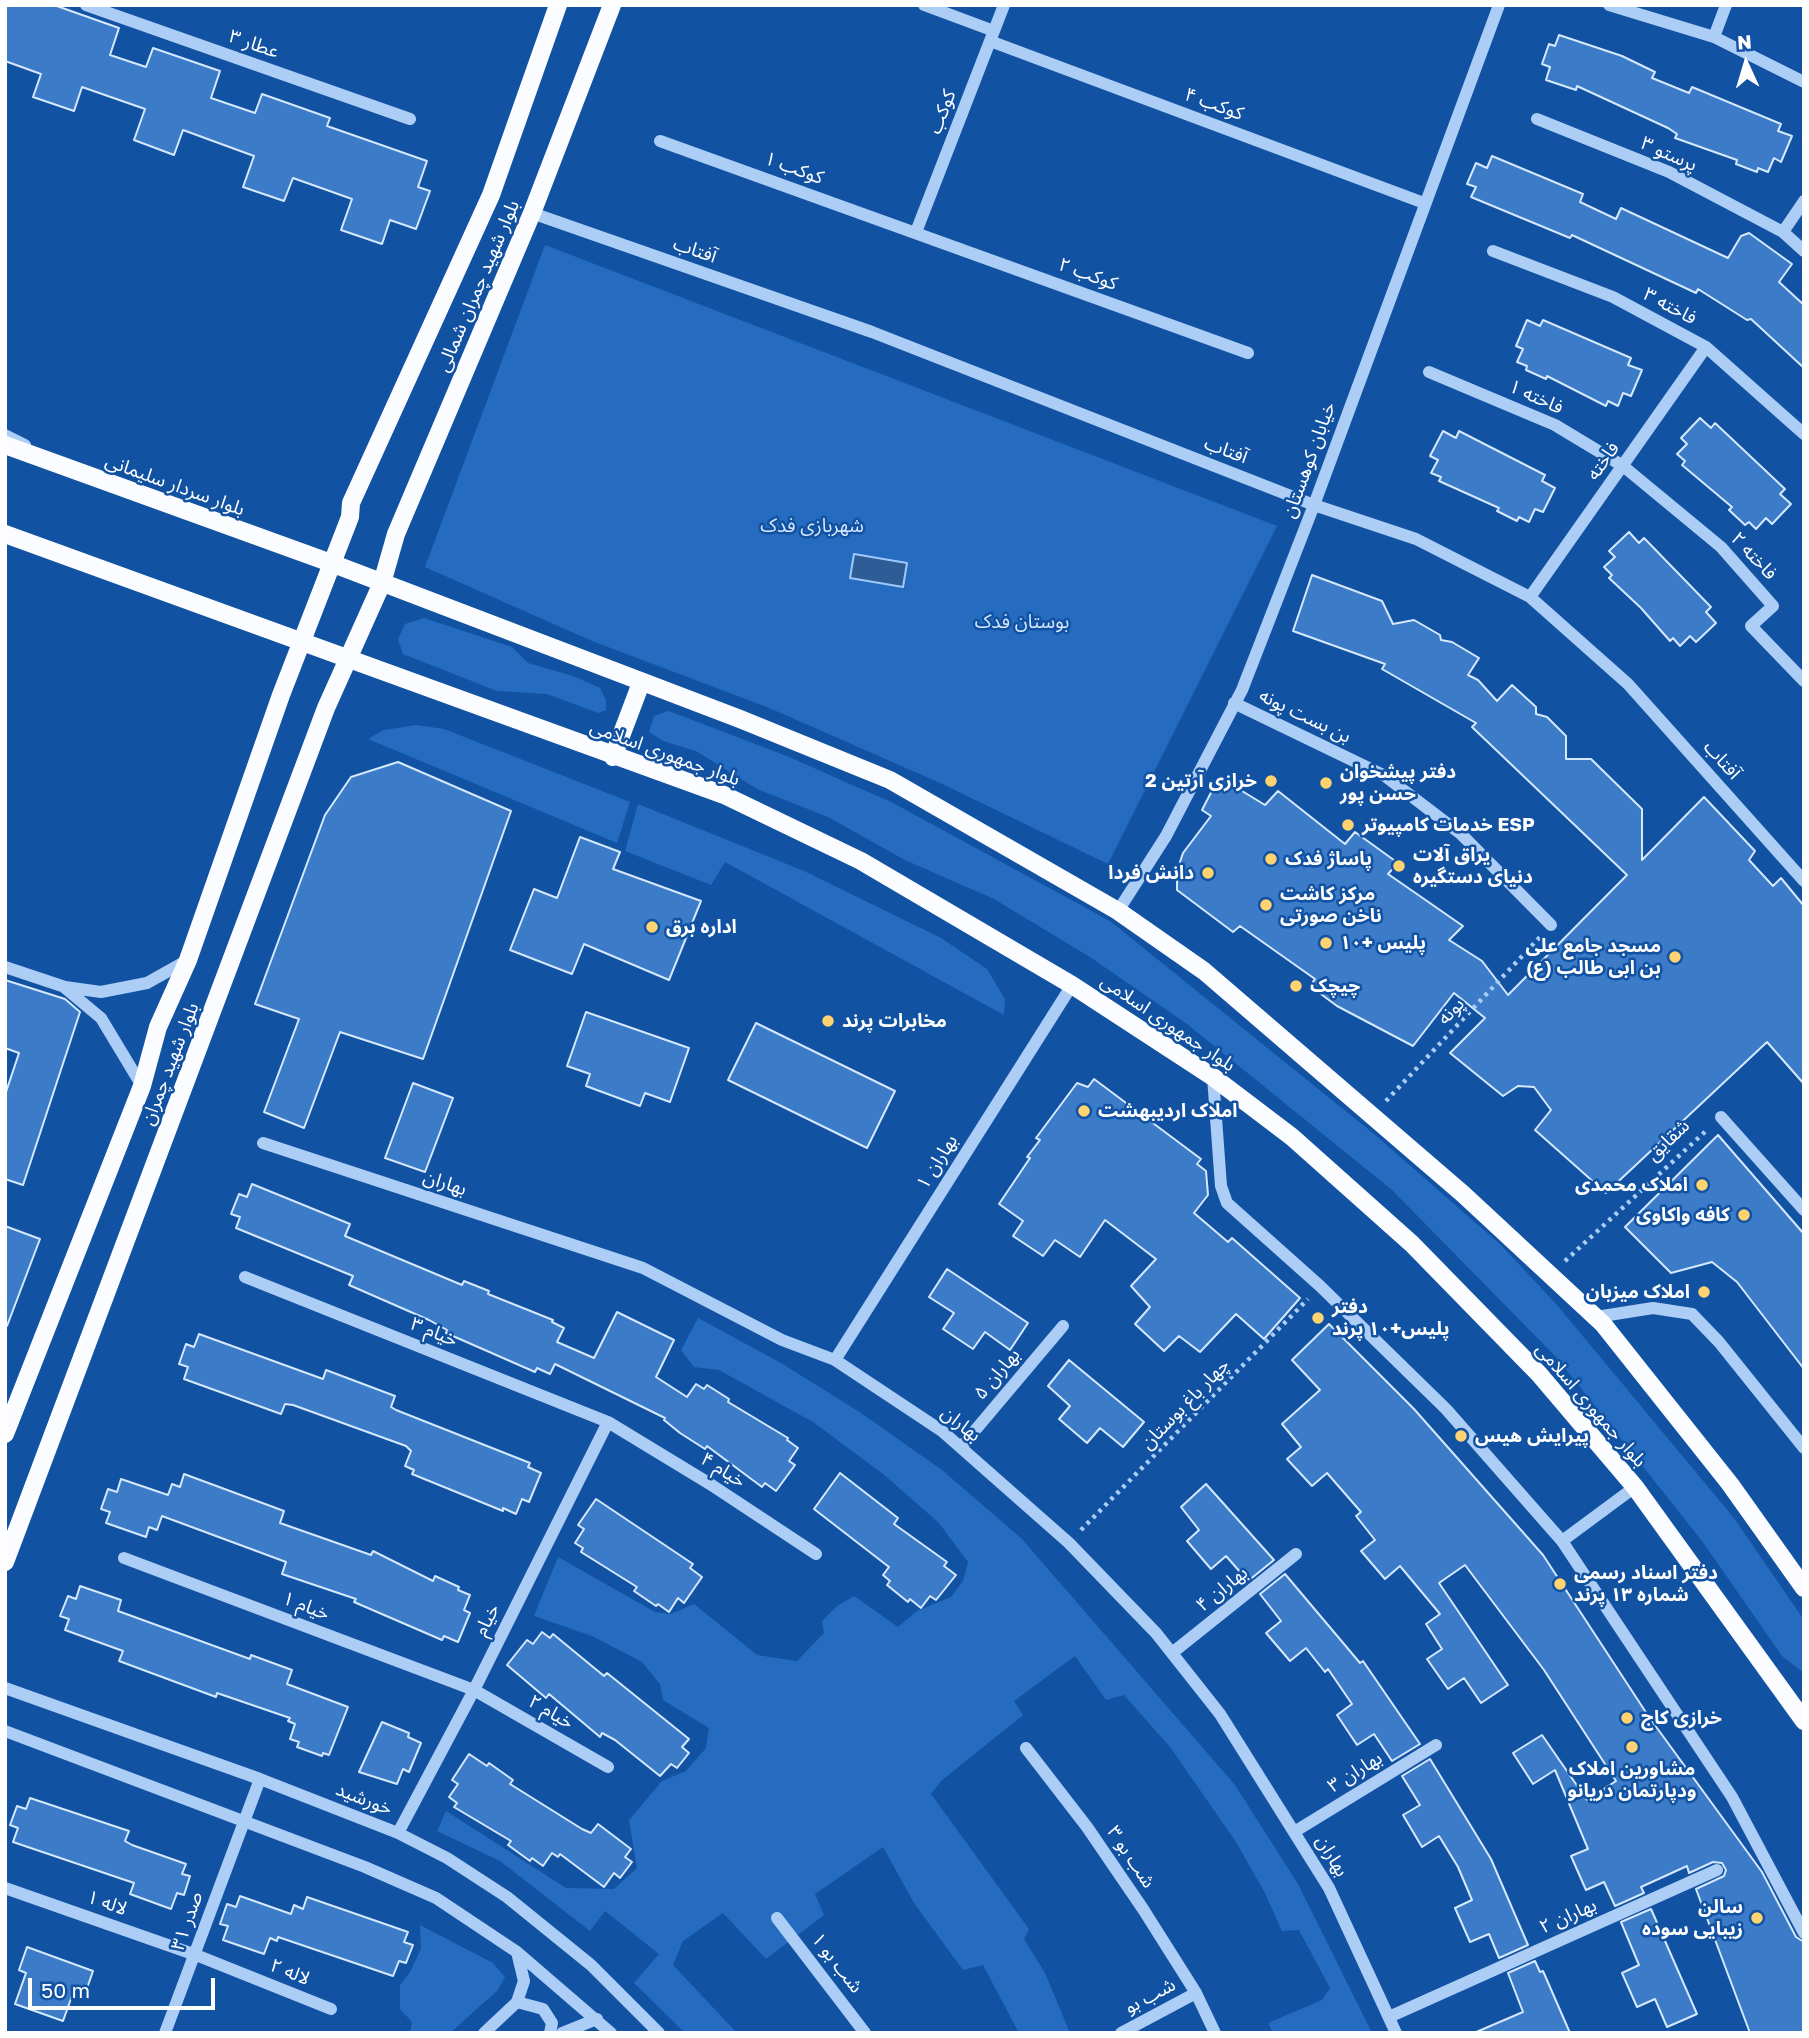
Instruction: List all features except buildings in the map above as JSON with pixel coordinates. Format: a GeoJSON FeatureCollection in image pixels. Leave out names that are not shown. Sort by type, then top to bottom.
{"type":"FeatureCollection","features":[{"type":"Feature","properties":{"kind":"main road","name":"بلوار شهید چمران شمالی"},"geometry":{"type":"LineString","coordinates":[[331,563],[350,517],[351,503],[491,195],[558,5]]}},
{"type":"Feature","properties":{"kind":"main road","name":"بلوار شهید چمران شمالی"},"geometry":{"type":"LineString","coordinates":[[382,583],[396,534],[532,213],[612,5]]}},
{"type":"Feature","properties":{"kind":"main road","name":"بلوار سردار سلیمانی"},"geometry":{"type":"LineString","coordinates":[[5,445],[331,563]]}},
{"type":"Feature","properties":{"kind":"main road"},"geometry":{"type":"LineString","coordinates":[[5,534],[302,642]]}},
{"type":"Feature","properties":{"kind":"main road"},"geometry":{"type":"LineString","coordinates":[[331,563],[740,719],[890,780],[1118,911],[1204,971],[1463,1194],[1595,1317],[1730,1484],[1804,1588]]}},
{"type":"Feature","properties":{"kind":"main road","name":"بلوار شهید چمران"},"geometry":{"type":"LineString","coordinates":[[5,1434],[142,1086],[158,1027],[188,960],[331,563]]}},
{"type":"Feature","properties":{"kind":"main road","name":"بلوار شهید چمران"},"geometry":{"type":"LineString","coordinates":[[5,1562],[326,708],[382,583]]}},
{"type":"Feature","properties":{"kind":"main road","name":"بلوار جمهوری اسلامی"},"geometry":{"type":"LineString","coordinates":[[302,642],[613,757],[724,795],[861,861],[1072,985],[1213,1077],[1292,1137],[1412,1244],[1539,1374],[1635,1487],[1804,1721]]}},
{"type":"Feature","properties":{"kind":"main road"},"geometry":{"type":"LineString","coordinates":[[613,757],[641,683]]}},
{"type":"Feature","properties":{"kind":"street","name":"عطار ۳"},"geometry":{"type":"LineString","coordinates":[[86,5],[410,119]]}},
{"type":"Feature","properties":{"kind":"street","name":"کوکب ۴"},"geometry":{"type":"LineString","coordinates":[[924,5],[992,36],[1424,203]]}},
{"type":"Feature","properties":{"kind":"street","name":"کوکب"},"geometry":{"type":"LineString","coordinates":[[916,232],[1004,5]]}},
{"type":"Feature","properties":{"kind":"street","name":"خیابان کوهستان"},"geometry":{"type":"LineString","coordinates":[[1118,911],[1166,836],[1234,703],[1314,505],[1499,5]]}},
{"type":"Feature","properties":{"kind":"street"},"geometry":{"type":"LineString","coordinates":[[1609,5],[1714,37],[1804,82]]}},
{"type":"Feature","properties":{"kind":"street"},"geometry":{"type":"LineString","coordinates":[[1714,37],[1726,5]]}},
{"type":"Feature","properties":{"kind":"street","name":"پرستو ۳"},"geometry":{"type":"LineString","coordinates":[[1536,119],[1669,172],[1783,232],[1804,251]]}},
{"type":"Feature","properties":{"kind":"street","name":"کوکب ۱"},"geometry":{"type":"LineString","coordinates":[[660,141],[916,232]]}},
{"type":"Feature","properties":{"kind":"street"},"geometry":{"type":"LineString","coordinates":[[1783,232],[1804,201]]}},
{"type":"Feature","properties":{"kind":"street","name":"آفتاب"},"geometry":{"type":"LineString","coordinates":[[532,213],[872,332],[1314,505],[1416,539],[1530,597],[1628,684],[1804,881]]}},
{"type":"Feature","properties":{"kind":"street","name":"کوکب ۲"},"geometry":{"type":"LineString","coordinates":[[916,232],[1248,353]]}},
{"type":"Feature","properties":{"kind":"street","name":"فاخته ۳"},"geometry":{"type":"LineString","coordinates":[[1493,251],[1613,297],[1706,347],[1804,434]]}},
{"type":"Feature","properties":{"kind":"street","name":"فاخته"},"geometry":{"type":"LineString","coordinates":[[1530,597],[1706,347]]}},
{"type":"Feature","properties":{"kind":"street","name":"فاخته ۱"},"geometry":{"type":"LineString","coordinates":[[1429,372],[1555,425],[1623,466]]}},
{"type":"Feature","properties":{"kind":"street"},"geometry":{"type":"LineString","coordinates":[[5,435],[68,468]]}},
{"type":"Feature","properties":{"kind":"street","name":"فاخته ۲"},"geometry":{"type":"LineString","coordinates":[[1623,466],[1721,547],[1773,606],[1751,626],[1804,681]]}},
{"type":"Feature","properties":{"kind":"street"},"geometry":{"type":"LineString","coordinates":[[5,543],[48,550]]}},
{"type":"Feature","properties":{"kind":"street","name":"بن بست پونه"},"geometry":{"type":"LineString","coordinates":[[1234,703],[1385,776],[1461,834],[1551,925]]}},
{"type":"Feature","properties":{"kind":"street"},"geometry":{"type":"LineString","coordinates":[[5,967],[65,988],[101,992],[147,983],[188,960]]}},
{"type":"Feature","properties":{"kind":"street","name":"بهاران ۱"},"geometry":{"type":"LineString","coordinates":[[835,1360],[1072,985]]}},
{"type":"Feature","properties":{"kind":"street"},"geometry":{"type":"LineString","coordinates":[[65,988],[102,1018],[142,1086]]}},
{"type":"Feature","properties":{"kind":"street"},"geometry":{"type":"LineString","coordinates":[[1213,1077],[1221,1186],[1227,1203],[1320,1286],[1446,1409],[1562,1541],[1732,1797],[1804,1933]]}},
{"type":"Feature","properties":{"kind":"street"},"geometry":{"type":"LineString","coordinates":[[1721,1117],[1804,1210]]}},
{"type":"Feature","properties":{"kind":"street","name":"بهاران"},"geometry":{"type":"LineString","coordinates":[[263,1143],[643,1268],[782,1340],[835,1360],[942,1431],[1069,1543],[1172,1653],[1220,1714],[1329,1888],[1396,2033]]}},
{"type":"Feature","properties":{"kind":"street","name":"خیام ۳"},"geometry":{"type":"LineString","coordinates":[[245,1277],[608,1422]]}},
{"type":"Feature","properties":{"kind":"street"},"geometry":{"type":"LineString","coordinates":[[1595,1317],[1653,1308],[1692,1314],[1719,1342],[1804,1448]]}},
{"type":"Feature","properties":{"kind":"street","name":"بهاران ۵"},"geometry":{"type":"LineString","coordinates":[[961,1447],[1063,1326]]}},
{"type":"Feature","properties":{"kind":"street","name":"خیام ۴"},"geometry":{"type":"LineString","coordinates":[[608,1422],[710,1483],[816,1554]]}},
{"type":"Feature","properties":{"kind":"street","name":"خیام"},"geometry":{"type":"LineString","coordinates":[[398,1833],[474,1690],[608,1422]]}},
{"type":"Feature","properties":{"kind":"street"},"geometry":{"type":"LineString","coordinates":[[1562,1541],[1635,1487]]}},
{"type":"Feature","properties":{"kind":"street","name":"بهاران ۴"},"geometry":{"type":"LineString","coordinates":[[1172,1653],[1296,1554]]}},
{"type":"Feature","properties":{"kind":"street","name":"خیام ۱"},"geometry":{"type":"LineString","coordinates":[[124,1558],[474,1690]]}},
{"type":"Feature","properties":{"kind":"street","name":"خورشید"},"geometry":{"type":"LineString","coordinates":[[5,1688],[260,1779],[398,1833],[447,1858],[507,1897],[591,1965],[659,2033]]}},
{"type":"Feature","properties":{"kind":"street","name":"خیام ۲"},"geometry":{"type":"LineString","coordinates":[[474,1690],[608,1767]]}},
{"type":"Feature","properties":{"kind":"street"},"geometry":{"type":"LineString","coordinates":[[5,1731],[365,1867],[436,1898],[517,1952],[611,2033]]}},
{"type":"Feature","properties":{"kind":"street","name":"بهاران ۳"},"geometry":{"type":"LineString","coordinates":[[1294,1832],[1436,1745]]}},
{"type":"Feature","properties":{"kind":"street","name":"شب بو ۳"},"geometry":{"type":"LineString","coordinates":[[1026,1748],[1087,1827],[1196,1993],[1215,2033]]}},
{"type":"Feature","properties":{"kind":"street","name":"صدر ۳۱"},"geometry":{"type":"LineString","coordinates":[[166,2033],[260,1779]]}},
{"type":"Feature","properties":{"kind":"street","name":"بهاران ۲"},"geometry":{"type":"LineString","coordinates":[[1389,2017],[1717,1870]]}},
{"type":"Feature","properties":{"kind":"street","name":"لاله ۱"},"geometry":{"type":"LineString","coordinates":[[5,1888],[196,1955]]}},
{"type":"Feature","properties":{"kind":"street","name":"شب بو ۱"},"geometry":{"type":"LineString","coordinates":[[777,1918],[865,2033]]}},
{"type":"Feature","properties":{"kind":"street"},"geometry":{"type":"LineString","coordinates":[[484,2033],[517,2002],[524,1982],[517,1952]]}},
{"type":"Feature","properties":{"kind":"street","name":"لاله ۲"},"geometry":{"type":"LineString","coordinates":[[196,1955],[331,2009]]}},
{"type":"Feature","properties":{"kind":"street","name":"شب بو"},"geometry":{"type":"LineString","coordinates":[[1121,2033],[1196,1993]]}},
{"type":"Feature","properties":{"kind":"street"},"geometry":{"type":"LineString","coordinates":[[517,2002],[543,2009],[552,2023],[550,2033]]}},
{"type":"Feature","properties":{"kind":"street"},"geometry":{"type":"LineString","coordinates":[[562,2033],[570,2027],[597,2019]]}},
{"type":"Feature","properties":{"kind":"path","name":"پونه"},"geometry":{"type":"LineString","coordinates":[[1372,1116],[1551,925]]}},
{"type":"Feature","properties":{"kind":"path","name":"شقایق"},"geometry":{"type":"LineString","coordinates":[[1550,1275],[1721,1117]]}},
{"type":"Feature","properties":{"kind":"path","name":"چهار باغ بوستان"},"geometry":{"type":"LineString","coordinates":[[1069,1543],[1320,1286]]}},
{"type":"Feature","properties":{"kind":"green space","name":"بوستان فدک"},"geometry":{"type":"Polygon","coordinates":[[[545,245],[1277,526],[1108,864],[938,782],[767,707],[592,641],[425,567],[545,245]]]}},
{"type":"Feature","properties":{"kind":"green space"},"geometry":{"type":"Polygon","coordinates":[[[424,618],[512,647],[528,663],[573,676],[600,688],[606,700],[606,710],[598,713],[547,694],[497,691],[403,654],[398,639],[405,624],[424,618]]]}},
{"type":"Feature","properties":{"kind":"green space"},"geometry":{"type":"Polygon","coordinates":[[[669,711],[789,757],[893,803],[1110,921],[1374,1134],[1501,1245],[1557,1305],[1734,1518],[1804,1620],[1804,1673],[1782,1656],[1702,1541],[1556,1357],[1392,1190],[1187,1024],[1090,957],[994,899],[905,860],[828,817],[757,789],[696,751],[663,741],[649,732],[654,716],[669,711]]]}},
{"type":"Feature","properties":{"kind":"green space"},"geometry":{"type":"Polygon","coordinates":[[[416,725],[444,729],[630,802],[617,843],[368,739],[384,730],[416,725]]]}},
{"type":"Feature","properties":{"kind":"green space"},"geometry":{"type":"Polygon","coordinates":[[[638,804],[804,871],[941,938],[987,969],[1005,999],[1004,1015],[725,862],[711,885],[625,851],[638,804]]]}},
{"type":"Feature","properties":{"kind":"green space"},"geometry":{"type":"Polygon","coordinates":[[[698,1318],[781,1363],[861,1413],[942,1470],[1022,1539],[1235,1785],[1298,1884],[1372,2033],[1273,2033],[1268,2023],[1322,2000],[1330,1988],[1299,1930],[1282,1931],[1265,1893],[1236,1842],[1170,1747],[1124,1695],[1106,1700],[1075,1656],[1014,1701],[1023,1715],[941,1781],[931,1794],[1029,1929],[1024,1939],[1045,1973],[1070,2033],[1019,2033],[983,1965],[963,1970],[914,1903],[883,1847],[815,1894],[824,1915],[766,1959],[723,1913],[683,1941],[673,1965],[737,2033],[685,2033],[634,1983],[659,1954],[605,1911],[590,1931],[500,1861],[437,1831],[446,1811],[566,1888],[614,1889],[637,1868],[629,1820],[662,1781],[686,1771],[706,1748],[709,1728],[663,1700],[660,1684],[642,1662],[592,1636],[534,1616],[558,1557],[655,1612],[671,1614],[694,1604],[757,1655],[797,1661],[824,1633],[822,1621],[837,1606],[854,1596],[898,1627],[917,1611],[951,1597],[963,1581],[968,1562],[939,1523],[883,1474],[813,1422],[719,1370],[694,1367],[681,1350],[698,1318]]]}},
{"type":"Feature","properties":{"kind":"green space"},"geometry":{"type":"Polygon","coordinates":[[[420,1925],[493,1963],[505,1977],[498,1990],[450,2033],[410,2033],[412,2022],[400,2009],[400,1985],[421,1949],[420,1925]]]}},
{"type":"Feature","properties":{"kind":"shaded area"},"geometry":{"type":"Polygon","coordinates":[[[854,554],[907,563],[903,587],[850,578],[854,554]]]}},
{"type":"Feature","properties":{"kind":"place","name":"خرازی آرتین 2"},"geometry":{"type":"Point","coordinates":[1271,781]}},
{"type":"Feature","properties":{"kind":"place","name":"دفتر پیشخوان حسن پور"},"geometry":{"type":"Point","coordinates":[1326,783]}},
{"type":"Feature","properties":{"kind":"place","name":"خدمات کامپیوتر ESP"},"geometry":{"type":"Point","coordinates":[1348,825]}},
{"type":"Feature","properties":{"kind":"place","name":"پاساژ فدک"},"geometry":{"type":"Point","coordinates":[1271,859]}},
{"type":"Feature","properties":{"kind":"place","name":"یراق آلات دنیای دستگیره"},"geometry":{"type":"Point","coordinates":[1399,866]}},
{"type":"Feature","properties":{"kind":"place","name":"دانش فردا"},"geometry":{"type":"Point","coordinates":[1208,873]}},
{"type":"Feature","properties":{"kind":"place","name":"مرکز کاشت ناخن صورتی"},"geometry":{"type":"Point","coordinates":[1266,905]}},
{"type":"Feature","properties":{"kind":"place","name":"اداره برق"},"geometry":{"type":"Point","coordinates":[652,927]}},
{"type":"Feature","properties":{"kind":"place","name":"پلیس +۱۰"},"geometry":{"type":"Point","coordinates":[1326,943]}},
{"type":"Feature","properties":{"kind":"place","name":"مسجد جامع علی بن ابی طالب (ع)"},"geometry":{"type":"Point","coordinates":[1675,957]}},
{"type":"Feature","properties":{"kind":"place","name":"چیچک"},"geometry":{"type":"Point","coordinates":[1296,986]}},
{"type":"Feature","properties":{"kind":"place","name":"مخابرات پرند"},"geometry":{"type":"Point","coordinates":[828,1021]}},
{"type":"Feature","properties":{"kind":"place","name":"املاک اردیبهشت"},"geometry":{"type":"Point","coordinates":[1084,1111]}},
{"type":"Feature","properties":{"kind":"place","name":"املاک محمدی"},"geometry":{"type":"Point","coordinates":[1702,1185]}},
{"type":"Feature","properties":{"kind":"place","name":"کافه واکاوی"},"geometry":{"type":"Point","coordinates":[1744,1215]}},
{"type":"Feature","properties":{"kind":"place","name":"املاک میزبان"},"geometry":{"type":"Point","coordinates":[1704,1292]}},
{"type":"Feature","properties":{"kind":"place","name":"دفتر پلیس+۱۰ پرند"},"geometry":{"type":"Point","coordinates":[1318,1318]}},
{"type":"Feature","properties":{"kind":"place","name":"پیرایش هیس"},"geometry":{"type":"Point","coordinates":[1461,1436]}},
{"type":"Feature","properties":{"kind":"place","name":"دفتر اسناد رسمی شماره ۱۳ پرند"},"geometry":{"type":"Point","coordinates":[1560,1584]}},
{"type":"Feature","properties":{"kind":"place","name":"خرازی کاج"},"geometry":{"type":"Point","coordinates":[1627,1718]}},
{"type":"Feature","properties":{"kind":"place","name":"مشاورین املاک ودپارتمان دریانو"},"geometry":{"type":"Point","coordinates":[1632,1747]}},
{"type":"Feature","properties":{"kind":"place","name":"سالن زیبایی سوده"},"geometry":{"type":"Point","coordinates":[1757,1918]}},
{"type":"Feature","properties":{"kind":"park label","name":"شهربازی فدک"},"geometry":{"type":"Point","coordinates":[812,526]}}]}
